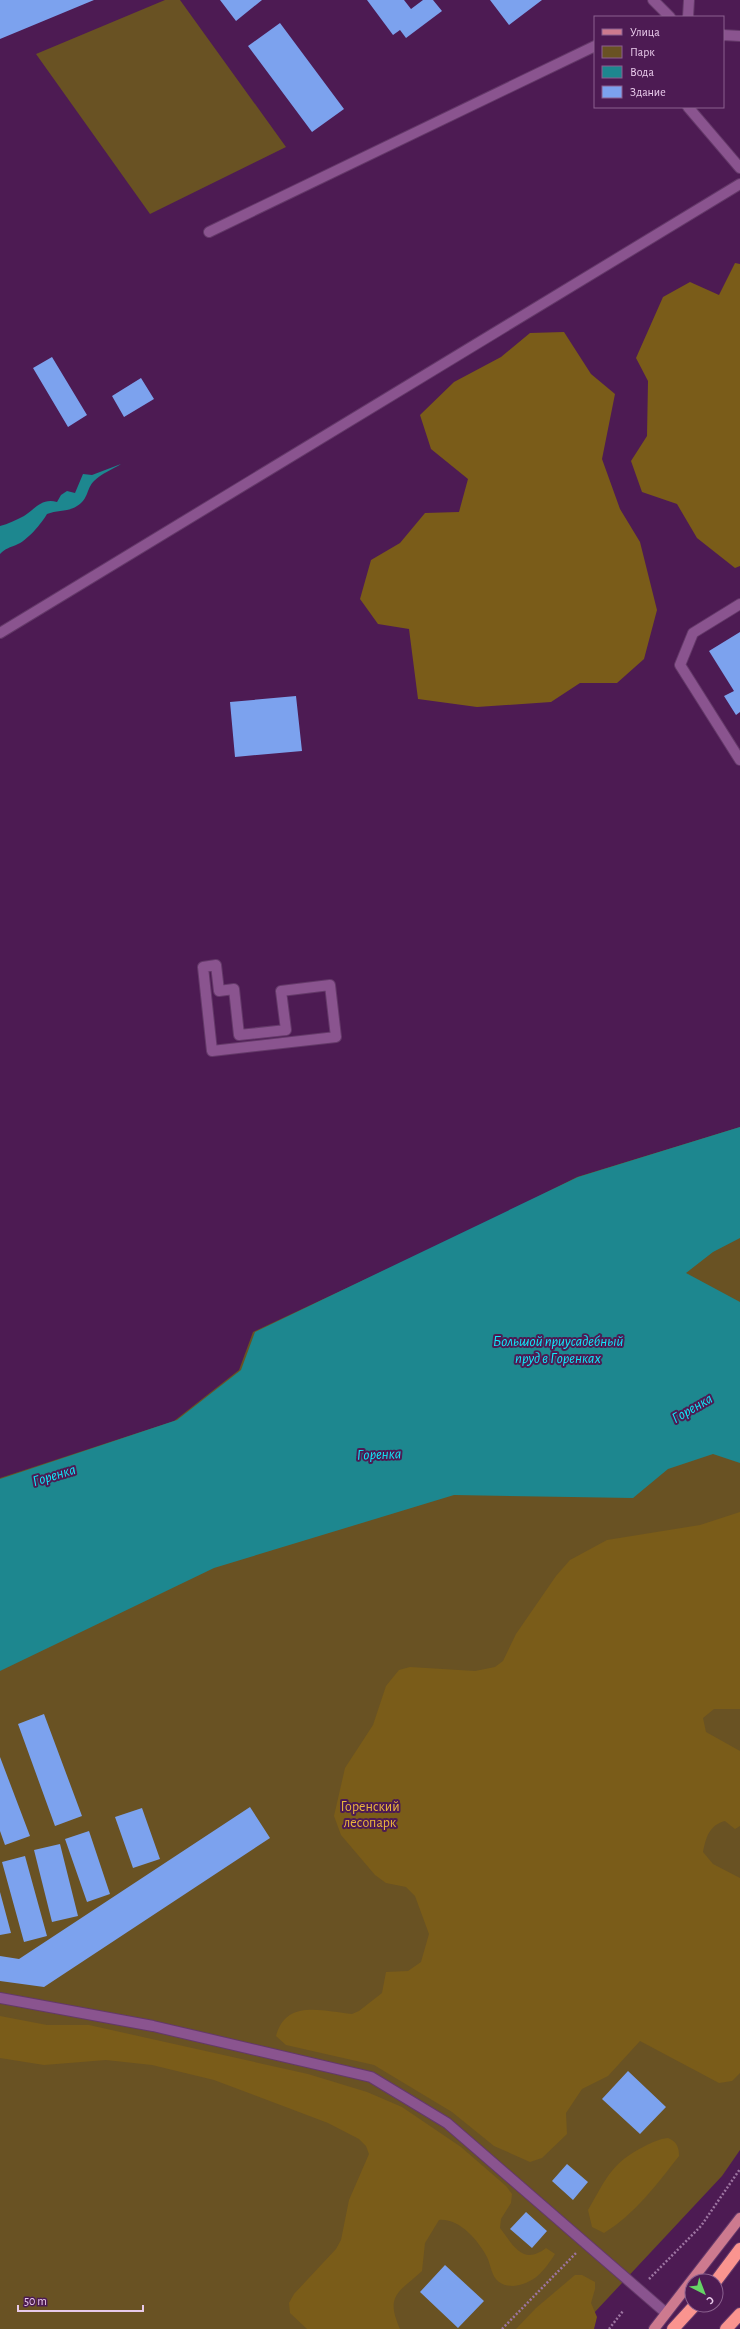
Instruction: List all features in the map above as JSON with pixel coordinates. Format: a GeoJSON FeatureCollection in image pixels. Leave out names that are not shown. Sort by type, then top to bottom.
{"type":"FeatureCollection","features":[{"type":"Feature","properties":{"kind":"highway"},"geometry":{"type":"LineString","coordinates":[[722,2273],[740,2250]]}},
{"type":"Feature","properties":{"kind":"highway"},"geometry":{"type":"LineString","coordinates":[[673,2329],[688,2313]]}},
{"type":"Feature","properties":{"kind":"highway"},"geometry":{"type":"LineString","coordinates":[[726,2329],[740,2314]]}},
{"type":"Feature","properties":{"kind":"main road"},"geometry":{"type":"LineString","coordinates":[[654,2329],[740,2218]]}},
{"type":"Feature","properties":{"kind":"street"},"geometry":{"type":"LineString","coordinates":[[653,0],[669,16]]}},
{"type":"Feature","properties":{"kind":"street"},"geometry":{"type":"LineString","coordinates":[[688,16],[689,0]]}},
{"type":"Feature","properties":{"kind":"street"},"geometry":{"type":"LineString","coordinates":[[724,36],[740,36]]}},
{"type":"Feature","properties":{"kind":"street"},"geometry":{"type":"LineString","coordinates":[[209,232],[594,46]]}},
{"type":"Feature","properties":{"kind":"street"},"geometry":{"type":"LineString","coordinates":[[689,108],[740,168]]}},
{"type":"Feature","properties":{"kind":"street"},"geometry":{"type":"LineString","coordinates":[[0,633],[740,184]]}},
{"type":"Feature","properties":{"kind":"street"},"geometry":{"type":"LineString","coordinates":[[740,604],[693,633],[680,665],[740,760]]}},
{"type":"Feature","properties":{"kind":"street"},"geometry":{"type":"LineString","coordinates":[[216,965],[219,991],[234,989],[239,1035],[286,1030],[281,991],[330,985],[336,1037],[212,1051],[203,967],[216,965]]}},
{"type":"Feature","properties":{"kind":"street"},"geometry":{"type":"LineString","coordinates":[[0,1998],[153,2026],[371,2077],[447,2123],[666,2313]]}},
{"type":"Feature","properties":{"kind":"path"},"geometry":{"type":"LineString","coordinates":[[649,2279],[701,2226],[740,2169]]}},
{"type":"Feature","properties":{"kind":"path"},"geometry":{"type":"LineString","coordinates":[[502,2329],[586,2243]]}},
{"type":"Feature","properties":{"kind":"path"},"geometry":{"type":"LineString","coordinates":[[609,2329],[622,2311]]}},
{"type":"Feature","properties":{"kind":"green space"},"geometry":{"type":"Polygon","coordinates":[[[165,0],[180,0],[286,147],[150,214],[36,54],[165,0]]]}},
{"type":"Feature","properties":{"kind":"green space"},"geometry":{"type":"Polygon","coordinates":[[[735,263],[740,264],[740,566],[735,568],[697,538],[677,504],[642,492],[631,461],[647,436],[648,381],[636,358],[663,297],[690,282],[719,295],[735,263]]]}},
{"type":"Feature","properties":{"kind":"green space"},"geometry":{"type":"Polygon","coordinates":[[[564,332],[591,374],[615,394],[602,459],[620,509],[640,542],[657,610],[644,659],[617,683],[580,683],[551,702],[477,707],[418,699],[409,629],[378,624],[360,599],[371,560],[400,543],[425,513],[459,512],[468,479],[431,449],[420,415],[454,382],[501,357],[530,333],[564,332]]]}},
{"type":"Feature","properties":{"kind":"green space","name":"Горенский лесопарк"},"geometry":{"type":"Polygon","coordinates":[[[740,1127],[740,2150],[722,2176],[579,2329],[0,2329],[0,1478],[174,1421],[239,1370],[253,1332],[479,1226],[577,1177],[740,1127]]]}},
{"type":"Feature","properties":{"kind":"green space"},"geometry":{"type":"Polygon","coordinates":[[[740,1512],[740,1709],[714,1709],[703,1718],[706,1732],[740,1751],[740,1826],[735,1829],[725,1821],[715,1826],[707,1837],[703,1852],[713,1864],[740,1878],[740,2073],[732,2081],[719,2083],[640,2041],[608,2076],[582,2089],[566,2113],[567,2134],[542,2158],[530,2162],[494,2146],[452,2112],[374,2065],[286,2045],[276,2036],[281,2024],[288,2017],[297,2012],[306,2010],[352,2014],[359,2011],[382,1993],[386,1972],[408,1971],[421,1962],[429,1934],[415,1896],[406,1887],[386,1883],[375,1875],[341,1835],[334,1816],[345,1768],[373,1725],[386,1686],[399,1670],[410,1667],[475,1671],[495,1667],[503,1661],[516,1634],[556,1576],[570,1560],[607,1540],[700,1525],[740,1512]]]}},
{"type":"Feature","properties":{"kind":"green space"},"geometry":{"type":"Polygon","coordinates":[[[0,2016],[47,2025],[89,2025],[308,2074],[367,2092],[402,2107],[461,2147],[506,2186],[512,2194],[511,2203],[501,2219],[500,2228],[514,2247],[525,2254],[531,2255],[538,2253],[546,2248],[555,2254],[538,2276],[527,2283],[513,2286],[502,2284],[494,2277],[483,2250],[473,2237],[461,2226],[446,2220],[439,2220],[425,2243],[422,2271],[396,2296],[394,2309],[400,2329],[307,2329],[290,2313],[289,2303],[294,2294],[336,2249],[341,2240],[349,2200],[369,2154],[366,2146],[359,2139],[328,2123],[214,2080],[152,2065],[106,2060],[44,2065],[0,2058],[0,2016]]]}},
{"type":"Feature","properties":{"kind":"green space"},"geometry":{"type":"Polygon","coordinates":[[[668,2138],[674,2141],[677,2145],[679,2156],[654,2188],[626,2217],[604,2233],[592,2227],[588,2210],[610,2173],[624,2159],[633,2153],[653,2142],[668,2138]]]}},
{"type":"Feature","properties":{"kind":"green space"},"geometry":{"type":"Polygon","coordinates":[[[575,2275],[582,2275],[595,2282],[595,2289],[591,2303],[597,2317],[594,2329],[516,2329],[536,2308],[575,2275]]]}},
{"type":"Feature","properties":{"kind":"water"},"geometry":{"type":"Polygon","coordinates":[[[121,464],[97,478],[91,484],[86,497],[81,503],[74,508],[47,514],[38,527],[25,540],[6,549],[0,554],[0,526],[24,516],[47,501],[57,502],[61,495],[67,491],[75,493],[83,474],[92,475],[121,464]]]}},
{"type":"Feature","properties":{"kind":"water","name":"Большой приусадебный пруд в Горенках"},"geometry":{"type":"Polygon","coordinates":[[[740,1127],[740,1238],[713,1252],[686,1273],[740,1302],[740,1463],[713,1454],[668,1469],[633,1498],[454,1495],[214,1568],[0,1671],[0,1479],[177,1420],[241,1370],[255,1332],[578,1177],[740,1127]]]}},
{"type":"Feature","properties":{"kind":"building"},"geometry":{"type":"Polygon","coordinates":[[[0,0],[94,0],[0,39],[0,0]]]}},
{"type":"Feature","properties":{"kind":"building"},"geometry":{"type":"Polygon","coordinates":[[[220,0],[262,0],[236,21],[220,0]]]}},
{"type":"Feature","properties":{"kind":"building"},"geometry":{"type":"Polygon","coordinates":[[[367,0],[404,0],[411,9],[423,0],[433,0],[442,11],[406,38],[400,30],[393,35],[367,0]]]}},
{"type":"Feature","properties":{"kind":"building"},"geometry":{"type":"Polygon","coordinates":[[[490,0],[542,0],[509,25],[490,0]]]}},
{"type":"Feature","properties":{"kind":"building"},"geometry":{"type":"Polygon","coordinates":[[[280,23],[344,109],[312,132],[248,46],[280,23]]]}},
{"type":"Feature","properties":{"kind":"building"},"geometry":{"type":"Polygon","coordinates":[[[52,357],[87,415],[68,427],[33,368],[52,357]]]}},
{"type":"Feature","properties":{"kind":"building"},"geometry":{"type":"Polygon","coordinates":[[[141,378],[154,399],[124,417],[112,396],[141,378]]]}},
{"type":"Feature","properties":{"kind":"building"},"geometry":{"type":"Polygon","coordinates":[[[740,632],[740,712],[736,715],[724,696],[734,691],[709,651],[740,632]]]}},
{"type":"Feature","properties":{"kind":"building"},"geometry":{"type":"Polygon","coordinates":[[[296,696],[302,751],[235,757],[230,702],[296,696]]]}},
{"type":"Feature","properties":{"kind":"building"},"geometry":{"type":"Polygon","coordinates":[[[44,1714],[82,1816],[55,1826],[18,1724],[44,1714]]]}},
{"type":"Feature","properties":{"kind":"building"},"geometry":{"type":"Polygon","coordinates":[[[0,1757],[30,1836],[5,1845],[0,1831],[0,1757]]]}},
{"type":"Feature","properties":{"kind":"building"},"geometry":{"type":"Polygon","coordinates":[[[250,1807],[270,1838],[44,1987],[0,1981],[0,1956],[19,1959],[250,1807]]]}},
{"type":"Feature","properties":{"kind":"building"},"geometry":{"type":"Polygon","coordinates":[[[142,1808],[160,1859],[133,1868],[115,1817],[142,1808]]]}},
{"type":"Feature","properties":{"kind":"building"},"geometry":{"type":"Polygon","coordinates":[[[89,1831],[110,1894],[87,1902],[65,1839],[89,1831]]]}},
{"type":"Feature","properties":{"kind":"building"},"geometry":{"type":"Polygon","coordinates":[[[60,1844],[78,1916],[52,1922],[34,1850],[60,1844]]]}},
{"type":"Feature","properties":{"kind":"building"},"geometry":{"type":"Polygon","coordinates":[[[25,1856],[47,1936],[24,1942],[2,1862],[25,1856]]]}},
{"type":"Feature","properties":{"kind":"building"},"geometry":{"type":"Polygon","coordinates":[[[0,1892],[11,1933],[0,1935],[0,1892]]]}},
{"type":"Feature","properties":{"kind":"building"},"geometry":{"type":"Polygon","coordinates":[[[628,2071],[666,2107],[640,2134],[602,2099],[628,2071]]]}},
{"type":"Feature","properties":{"kind":"building"},"geometry":{"type":"Polygon","coordinates":[[[567,2164],[588,2182],[573,2200],[552,2181],[567,2164]]]}},
{"type":"Feature","properties":{"kind":"building"},"geometry":{"type":"Polygon","coordinates":[[[526,2212],[547,2231],[532,2248],[510,2229],[526,2212]]]}},
{"type":"Feature","properties":{"kind":"building"},"geometry":{"type":"Polygon","coordinates":[[[445,2265],[484,2301],[458,2328],[420,2292],[445,2265]]]}},
{"type":"Feature","properties":{"kind":"water label","name":"Горенка"},"geometry":{"type":"Point","coordinates":[692,1408]}},
{"type":"Feature","properties":{"kind":"water label","name":"Горенка"},"geometry":{"type":"Point","coordinates":[379,1454]}},
{"type":"Feature","properties":{"kind":"water label","name":"Горенка"},"geometry":{"type":"Point","coordinates":[54,1475]}}]}
